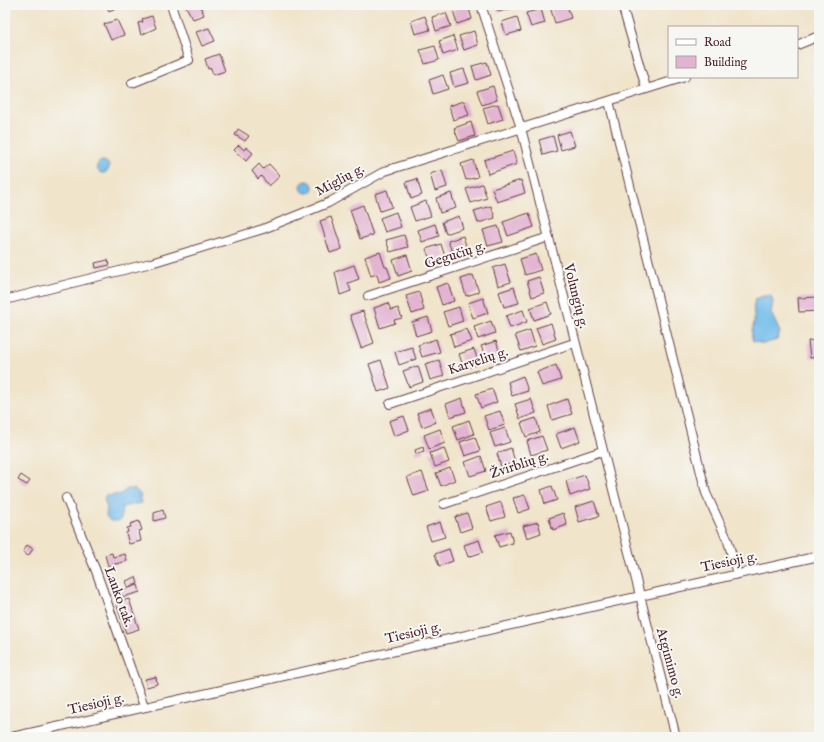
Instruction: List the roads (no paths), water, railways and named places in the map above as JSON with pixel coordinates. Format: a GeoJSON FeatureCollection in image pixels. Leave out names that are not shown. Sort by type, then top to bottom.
{"type":"FeatureCollection","features":[{"type":"Feature","properties":{"kind":"street"},"geometry":{"type":"LineString","coordinates":[[132,83],[189,60],[171,5]]}},
{"type":"Feature","properties":{"kind":"street","name":"Volungių g."},"geometry":{"type":"LineString","coordinates":[[481,5],[521,128],[574,343],[639,595]]}},
{"type":"Feature","properties":{"kind":"street"},"geometry":{"type":"LineString","coordinates":[[622,5],[646,88]]}},
{"type":"Feature","properties":{"kind":"street"},"geometry":{"type":"LineString","coordinates":[[798,45],[819,36]]}},
{"type":"Feature","properties":{"kind":"street","name":"Miglių g."},"geometry":{"type":"LineString","coordinates":[[5,300],[151,263],[263,229],[328,203],[385,171],[681,78]]}},
{"type":"Feature","properties":{"kind":"street"},"geometry":{"type":"LineString","coordinates":[[609,101],[706,493],[728,542],[737,574]]}},
{"type":"Feature","properties":{"kind":"street","name":"Gegučių g."},"geometry":{"type":"LineString","coordinates":[[368,296],[549,237]]}},
{"type":"Feature","properties":{"kind":"street","name":"Karvelių g."},"geometry":{"type":"LineString","coordinates":[[390,404],[574,343]]}},
{"type":"Feature","properties":{"kind":"street","name":"Žvirblių g."},"geometry":{"type":"LineString","coordinates":[[444,504],[602,451]]}},
{"type":"Feature","properties":{"kind":"street","name":"Lauko tak."},"geometry":{"type":"LineString","coordinates":[[66,498],[96,571],[144,706]]}},
{"type":"Feature","properties":{"kind":"street","name":"Tiesioji g."},"geometry":{"type":"LineString","coordinates":[[12,737],[144,706],[819,556]]}},
{"type":"Feature","properties":{"kind":"street","name":"Atgimimo g."},"geometry":{"type":"LineString","coordinates":[[639,595],[676,737]]}},
{"type":"Feature","properties":{"kind":"water"},"geometry":{"type":"Polygon","coordinates":[[[103,161],[107,163],[109,167],[107,171],[103,173],[99,171],[97,167],[99,163],[103,161]]]}},
{"type":"Feature","properties":{"kind":"water"},"geometry":{"type":"Polygon","coordinates":[[[305,181],[309,181],[313,187],[309,193],[305,193],[301,189],[301,185],[305,181]]]}},
{"type":"Feature","properties":{"kind":"water"},"geometry":{"type":"Polygon","coordinates":[[[763,296],[771,296],[773,302],[771,313],[780,332],[777,340],[763,344],[753,341],[752,333],[755,299],[763,296]]]}},
{"type":"Feature","properties":{"kind":"water"},"geometry":{"type":"Polygon","coordinates":[[[127,489],[135,489],[140,494],[141,503],[122,507],[121,519],[118,521],[110,521],[106,516],[107,508],[104,499],[105,496],[121,494],[127,489]]]}}]}
